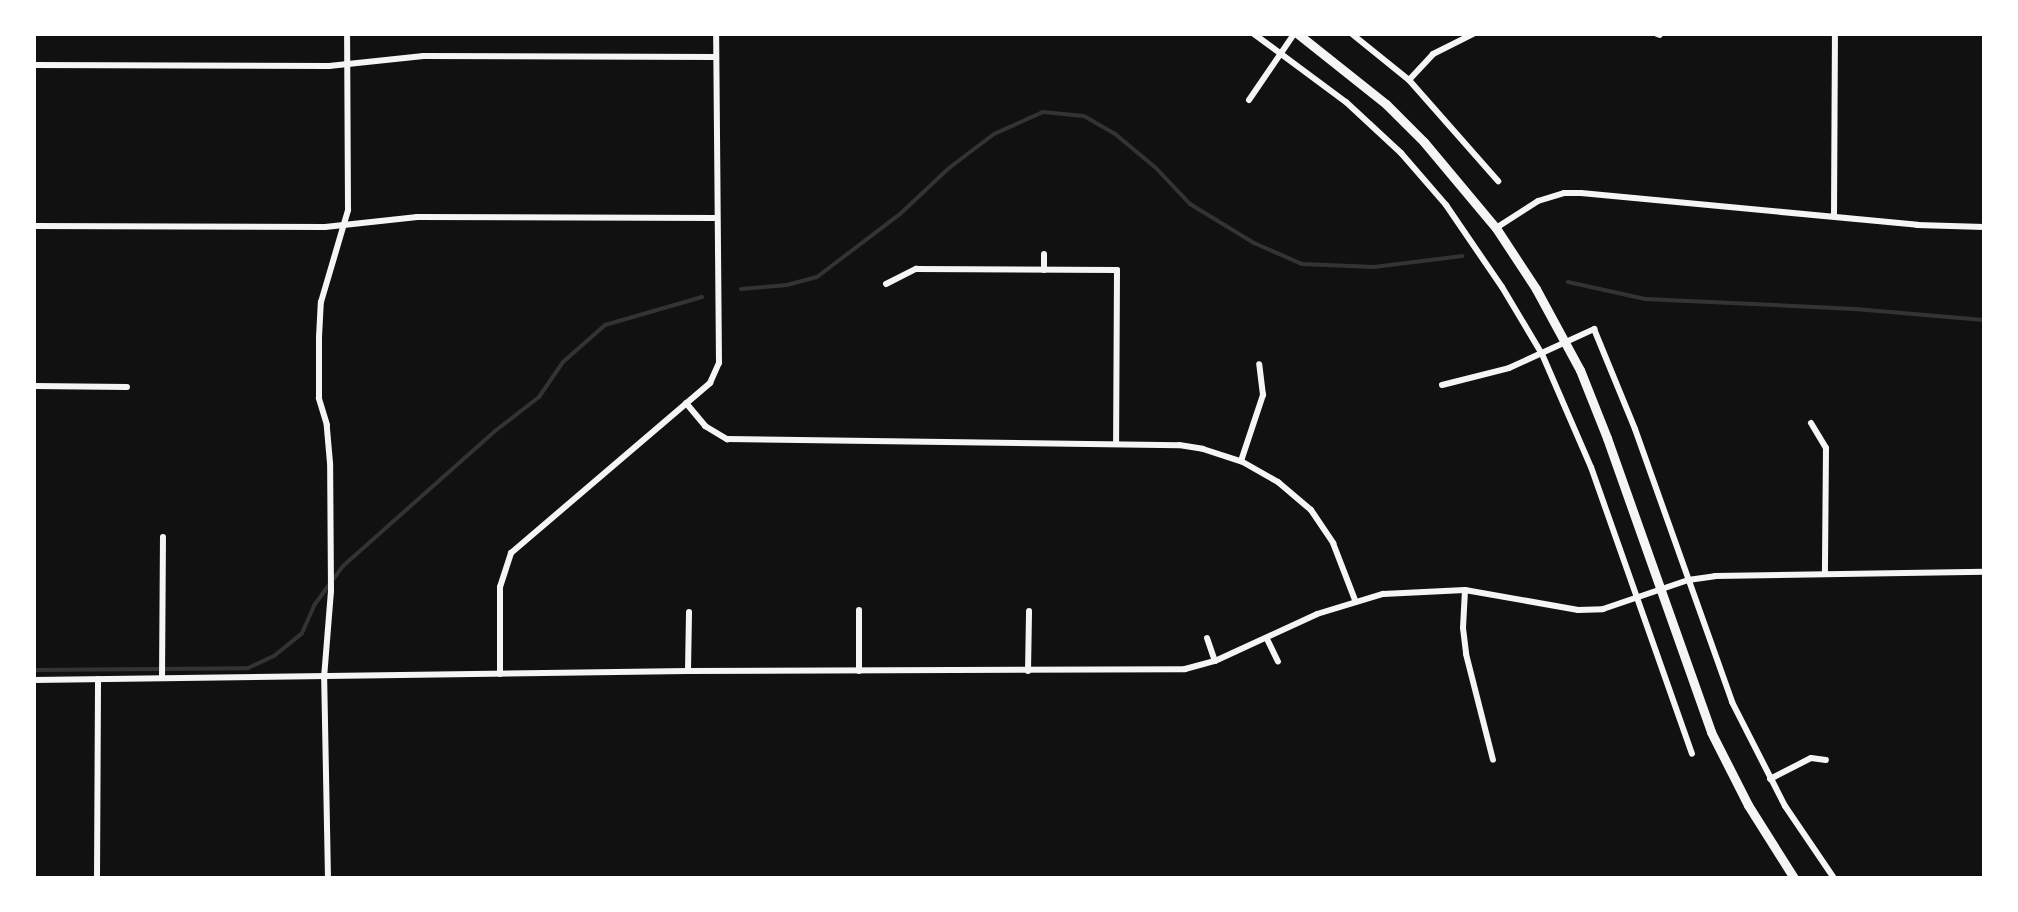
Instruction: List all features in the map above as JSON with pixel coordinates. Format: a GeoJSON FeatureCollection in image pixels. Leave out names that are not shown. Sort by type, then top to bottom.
{"type":"FeatureCollection","features":[{"type":"Feature","properties":{"kind":"main road"},"geometry":{"type":"LineString","coordinates":[[1296,34],[1386,104],[1424,142],[1496,228],[1565,340],[1607,438],[1711,732],[1748,805],[1794,878]]}},
{"type":"Feature","properties":{"kind":"street"},"geometry":{"type":"LineString","coordinates":[[328,878],[324,678],[331,591],[330,463],[327,425],[319,398],[319,337],[321,302],[349,203],[347,34]]}},
{"type":"Feature","properties":{"kind":"street"},"geometry":{"type":"LineString","coordinates":[[500,674],[500,587],[511,553],[710,383],[719,363],[716,34]]}},
{"type":"Feature","properties":{"kind":"street"},"geometry":{"type":"LineString","coordinates":[[1254,34],[1283,52],[1357,111],[1401,153],[1437,194],[1494,274],[1542,354],[1591,467],[1692,754]]}},
{"type":"Feature","properties":{"kind":"street"},"geometry":{"type":"LineString","coordinates":[[1249,100],[1296,34]]}},
{"type":"Feature","properties":{"kind":"street"},"geometry":{"type":"LineString","coordinates":[[1352,34],[1409,80],[1498,181]]}},
{"type":"Feature","properties":{"kind":"street"},"geometry":{"type":"LineString","coordinates":[[1409,80],[1433,54],[1473,34]]}},
{"type":"Feature","properties":{"kind":"street"},"geometry":{"type":"LineString","coordinates":[[1834,216],[1835,34]]}},
{"type":"Feature","properties":{"kind":"street"},"geometry":{"type":"LineString","coordinates":[[34,65],[346,65],[423,56],[716,57]]}},
{"type":"Feature","properties":{"kind":"street"},"geometry":{"type":"LineString","coordinates":[[1496,228],[1538,201],[1564,193],[1984,227]]}},
{"type":"Feature","properties":{"kind":"street"},"geometry":{"type":"LineString","coordinates":[[34,226],[345,224],[417,217],[716,218]]}},
{"type":"Feature","properties":{"kind":"street"},"geometry":{"type":"LineString","coordinates":[[1044,254],[1044,270]]}},
{"type":"Feature","properties":{"kind":"street"},"geometry":{"type":"LineString","coordinates":[[886,284],[916,269],[1117,270],[1116,444]]}},
{"type":"Feature","properties":{"kind":"street"},"geometry":{"type":"LineString","coordinates":[[1442,385],[1475,379],[1542,354],[1565,340],[1594,329],[1613,367],[1732,702],[1770,779],[1834,878]]}},
{"type":"Feature","properties":{"kind":"street"},"geometry":{"type":"LineString","coordinates":[[1241,461],[1263,395],[1259,364]]}},
{"type":"Feature","properties":{"kind":"street"},"geometry":{"type":"LineString","coordinates":[[34,386],[127,387]]}},
{"type":"Feature","properties":{"kind":"street"},"geometry":{"type":"LineString","coordinates":[[686,403],[705,426],[727,439],[1179,445],[1241,461],[1278,482],[1311,510],[1333,543],[1355,600]]}},
{"type":"Feature","properties":{"kind":"street"},"geometry":{"type":"LineString","coordinates":[[1811,423],[1826,448],[1825,572]]}},
{"type":"Feature","properties":{"kind":"street"},"geometry":{"type":"LineString","coordinates":[[162,678],[163,537]]}},
{"type":"Feature","properties":{"kind":"street"},"geometry":{"type":"LineString","coordinates":[[34,680],[688,671],[1185,669],[1215,661],[1355,600],[1424,590],[1465,590],[1578,610],[1603,609],[1688,580],[1825,572],[1984,572]]}},
{"type":"Feature","properties":{"kind":"street"},"geometry":{"type":"LineString","coordinates":[[1465,590],[1463,628],[1466,654],[1493,760]]}},
{"type":"Feature","properties":{"kind":"street"},"geometry":{"type":"LineString","coordinates":[[859,610],[859,671]]}},
{"type":"Feature","properties":{"kind":"street"},"geometry":{"type":"LineString","coordinates":[[1028,671],[1029,611]]}},
{"type":"Feature","properties":{"kind":"street"},"geometry":{"type":"LineString","coordinates":[[688,671],[689,612]]}},
{"type":"Feature","properties":{"kind":"street"},"geometry":{"type":"LineString","coordinates":[[1207,638],[1215,661]]}},
{"type":"Feature","properties":{"kind":"street"},"geometry":{"type":"LineString","coordinates":[[1267,639],[1278,662]]}},
{"type":"Feature","properties":{"kind":"street"},"geometry":{"type":"LineString","coordinates":[[97,878],[98,679]]}},
{"type":"Feature","properties":{"kind":"street"},"geometry":{"type":"LineString","coordinates":[[1770,779],[1811,758],[1826,760]]}},
{"type":"Feature","properties":{"kind":"waterway"},"geometry":{"type":"LineString","coordinates":[[741,289],[787,285],[817,277],[900,214],[949,168],[994,134],[1043,112],[1084,116],[1114,133],[1156,168],[1190,204],[1254,243],[1302,264],[1374,267],[1462,256]]}},
{"type":"Feature","properties":{"kind":"waterway"},"geometry":{"type":"LineString","coordinates":[[1568,282],[1645,299],[1855,309],[1984,320]]}},
{"type":"Feature","properties":{"kind":"waterway"},"geometry":{"type":"LineString","coordinates":[[34,670],[248,668],[274,656],[302,633],[315,604],[343,566],[495,431],[539,397],[563,362],[605,325],[702,297]]}}]}
